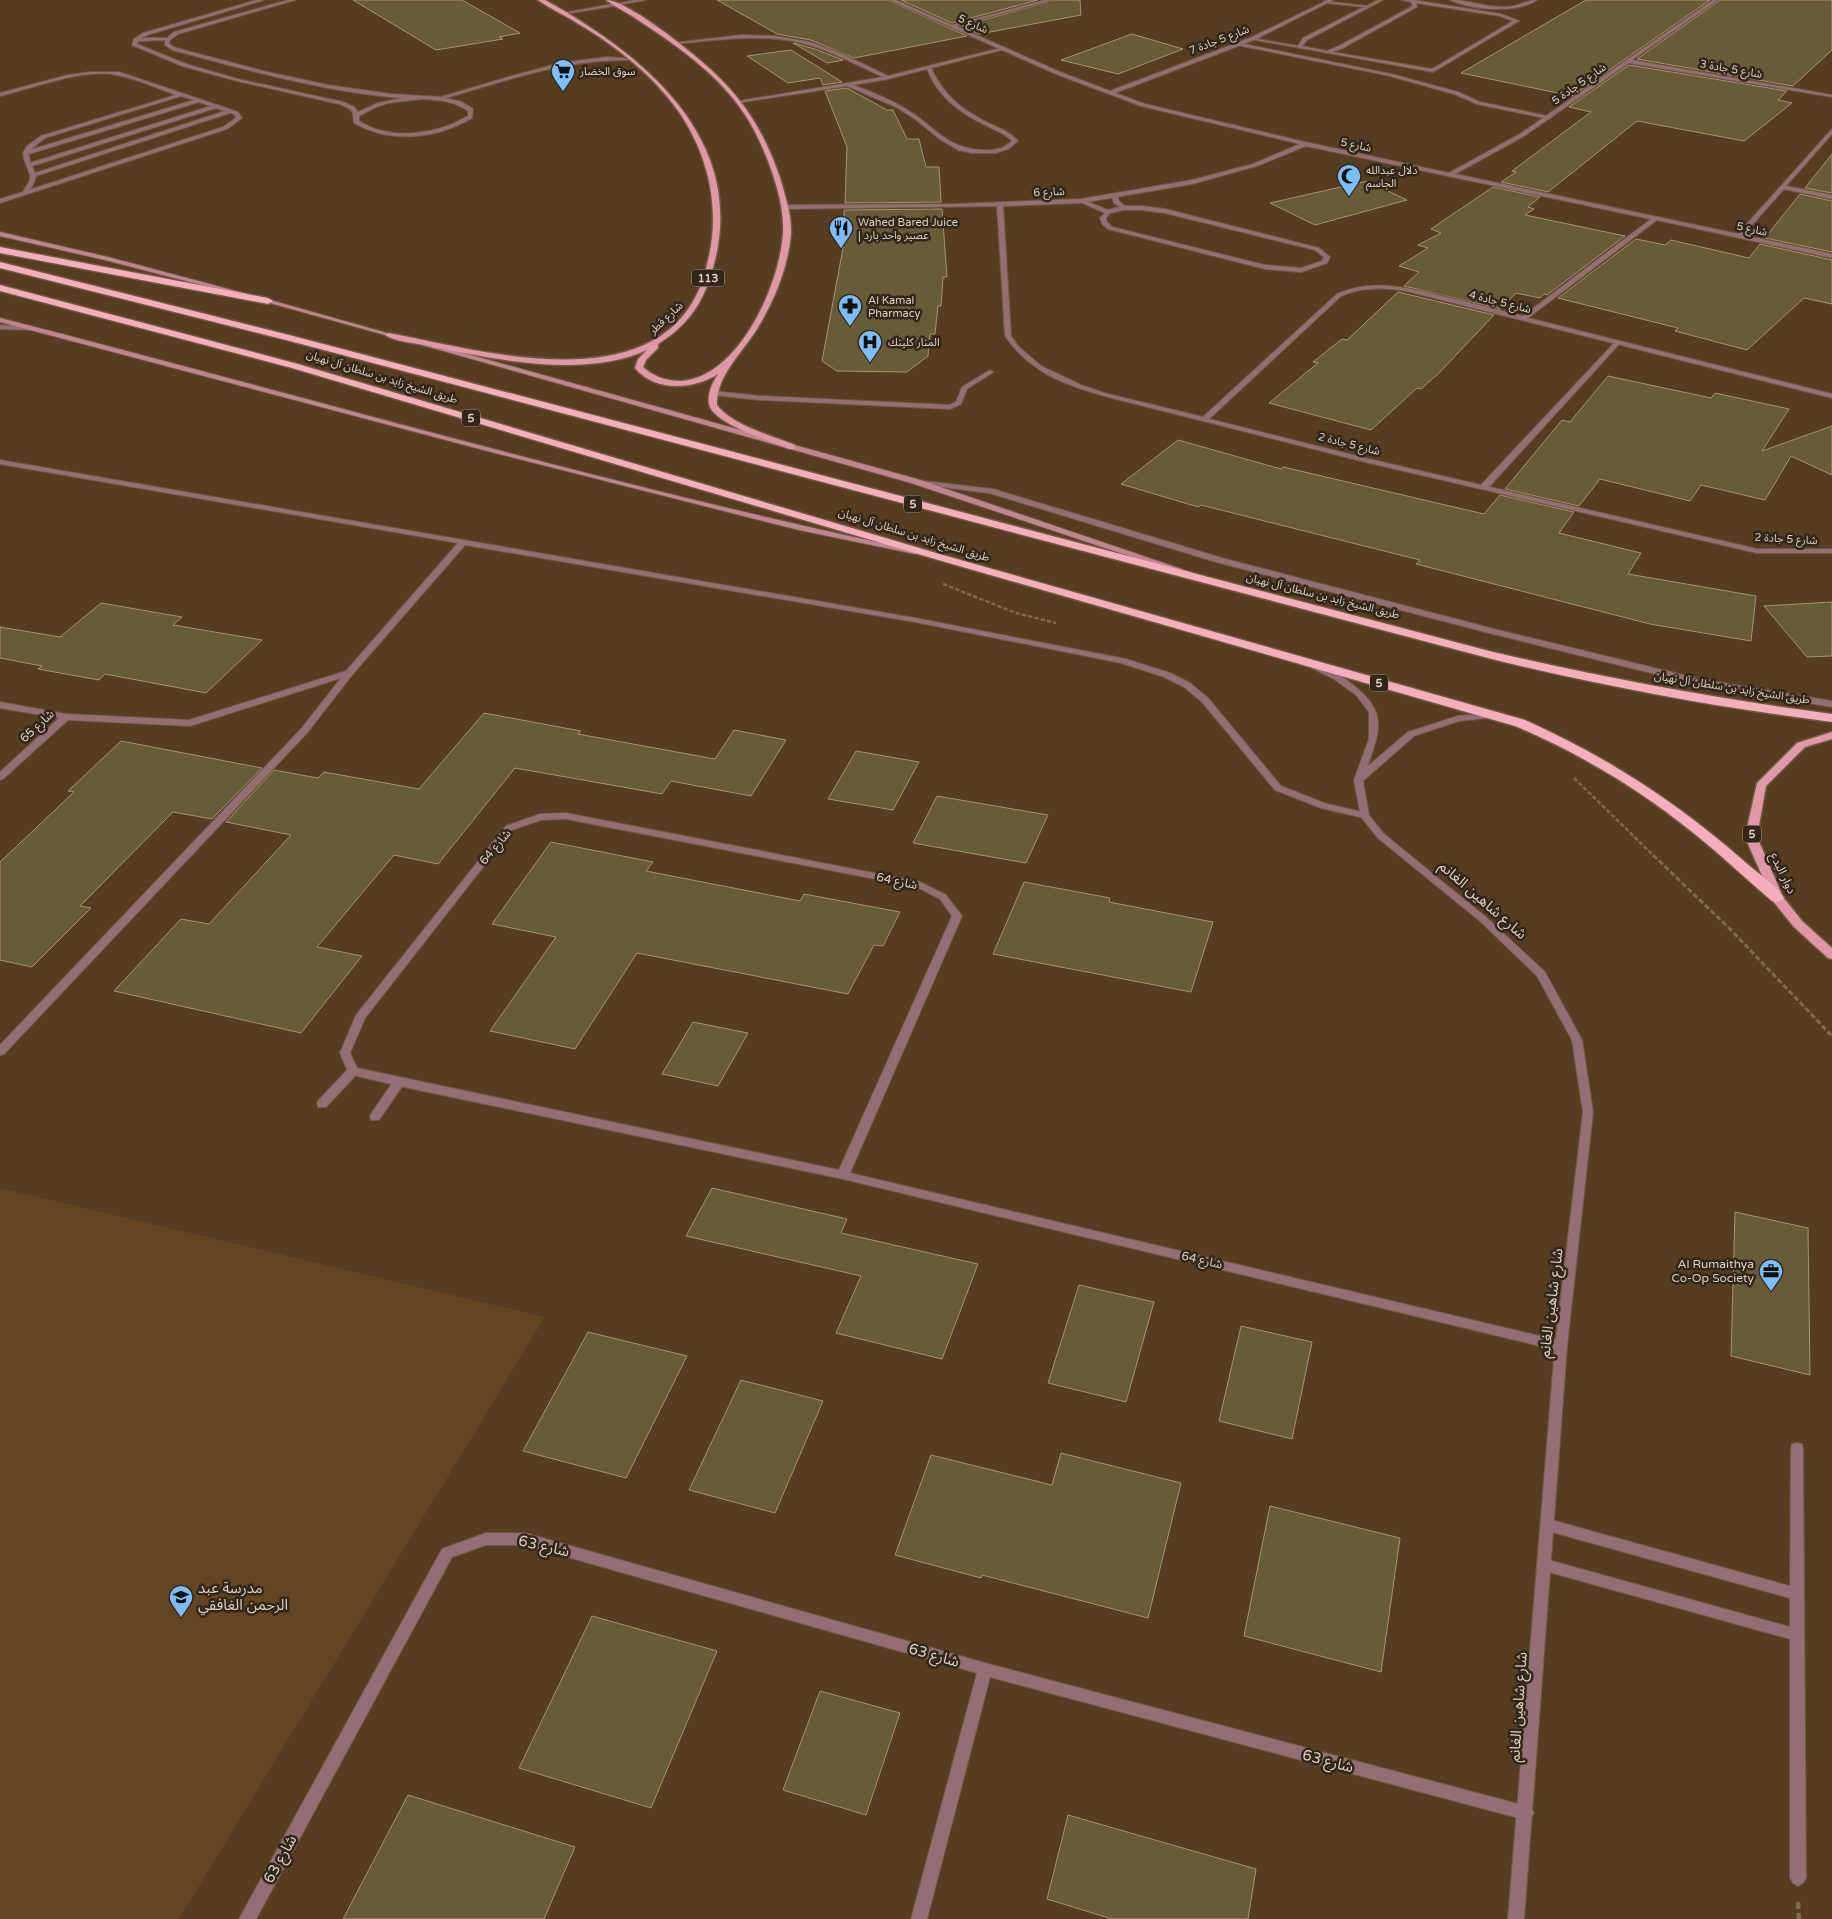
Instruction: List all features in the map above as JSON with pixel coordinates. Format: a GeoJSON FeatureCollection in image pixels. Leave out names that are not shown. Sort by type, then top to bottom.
{"type":"FeatureCollection","features":[{"type":"Feature","properties":{"kind":"highway"},"geometry":{"type":"LineString","coordinates":[[0,250],[268,300]]}},
{"type":"Feature","properties":{"kind":"highway","name":"طريق الشيخ زايد بن سلطان آل نهيان"},"geometry":{"type":"LineString","coordinates":[[0,265],[422,372],[941,512],[1522,661],[1691,698],[1832,718]]}},
{"type":"Feature","properties":{"kind":"highway","name":"طريق الشيخ زايد بن سلطان آل نهيان"},"geometry":{"type":"LineString","coordinates":[[0,288],[295,366],[939,557],[1494,715],[1546,734],[1617,773],[1696,828],[1777,898]]}},
{"type":"Feature","properties":{"kind":"main road","name":"شارع قطر"},"geometry":{"type":"LineString","coordinates":[[389,334],[513,359],[546,364],[574,364],[629,354],[659,342],[689,314],[704,291],[715,258],[718,231],[716,204],[712,173],[685,115],[664,88],[632,59],[600,34],[541,0]]}},
{"type":"Feature","properties":{"kind":"main road"},"geometry":{"type":"LineString","coordinates":[[610,0],[675,43],[739,102],[757,130],[772,163],[786,207],[787,233],[783,259],[772,293],[752,330],[729,362],[713,393],[713,405],[720,414],[792,447]]}},
{"type":"Feature","properties":{"kind":"main road"},"geometry":{"type":"LineString","coordinates":[[0,234],[98,256],[268,300],[914,481],[1230,586]]}},
{"type":"Feature","properties":{"kind":"main road"},"geometry":{"type":"LineString","coordinates":[[0,320],[497,452],[799,528],[939,557]]}},
{"type":"Feature","properties":{"kind":"main road"},"geometry":{"type":"LineString","coordinates":[[659,342],[642,359],[639,368],[645,375],[656,380],[676,383],[695,381],[706,377],[729,362]]}},
{"type":"Feature","properties":{"kind":"main road","name":"دوار البدع"},"geometry":{"type":"LineString","coordinates":[[1832,735],[1802,746],[1761,785],[1751,837],[1777,898],[1798,924],[1828,952],[1832,961]]}},
{"type":"Feature","properties":{"kind":"street"},"geometry":{"type":"LineString","coordinates":[[241,5],[246,0]]}},
{"type":"Feature","properties":{"kind":"street"},"geometry":{"type":"LineString","coordinates":[[136,40],[153,31],[262,0]]}},
{"type":"Feature","properties":{"kind":"street"},"geometry":{"type":"LineString","coordinates":[[136,40],[168,39],[176,34],[293,0]]}},
{"type":"Feature","properties":{"kind":"street"},"geometry":{"type":"LineString","coordinates":[[565,13],[644,0]]}},
{"type":"Feature","properties":{"kind":"street","name":"شارع 5"},"geometry":{"type":"LineString","coordinates":[[892,0],[1058,73],[1152,107],[1305,144],[1832,256]]}},
{"type":"Feature","properties":{"kind":"street"},"geometry":{"type":"LineString","coordinates":[[952,26],[1050,0]]}},
{"type":"Feature","properties":{"kind":"street"},"geometry":{"type":"LineString","coordinates":[[1299,47],[1305,39],[1366,6],[1381,0]]}},
{"type":"Feature","properties":{"kind":"street"},"geometry":{"type":"LineString","coordinates":[[1252,39],[1433,71],[1517,21],[1501,15],[1403,0]]}},
{"type":"Feature","properties":{"kind":"street"},"geometry":{"type":"LineString","coordinates":[[1452,0],[1512,8],[1526,6],[1535,0]]}},
{"type":"Feature","properties":{"kind":"street","name":"شارع 5 جادة 5"},"geometry":{"type":"LineString","coordinates":[[1449,175],[1522,135],[1716,0]]}},
{"type":"Feature","properties":{"kind":"street"},"geometry":{"type":"LineString","coordinates":[[1329,1],[1366,6]]}},
{"type":"Feature","properties":{"kind":"street","name":"شارع 5 جادة 7"},"geometry":{"type":"LineString","coordinates":[[1112,92],[1252,39],[1329,1]]}},
{"type":"Feature","properties":{"kind":"street"},"geometry":{"type":"LineString","coordinates":[[1323,52],[1341,47],[1415,6],[1412,2]]}},
{"type":"Feature","properties":{"kind":"street"},"geometry":{"type":"LineString","coordinates":[[1260,35],[1290,39]]}},
{"type":"Feature","properties":{"kind":"street"},"geometry":{"type":"LineString","coordinates":[[675,43],[744,36],[791,39],[810,43],[888,78]]}},
{"type":"Feature","properties":{"kind":"street"},"geometry":{"type":"LineString","coordinates":[[136,40],[134,42],[136,48],[184,65],[237,80],[341,103],[352,108],[357,115],[356,122],[363,128],[379,133],[423,134],[461,124],[470,117],[471,110],[463,104],[437,98],[373,94],[306,84],[174,49],[167,44],[168,39]]}},
{"type":"Feature","properties":{"kind":"street"},"geometry":{"type":"LineString","coordinates":[[1297,39],[1305,39]]}},
{"type":"Feature","properties":{"kind":"street"},"geometry":{"type":"LineString","coordinates":[[1239,44],[1391,75],[1456,93],[1479,103],[1549,117]]}},
{"type":"Feature","properties":{"kind":"street"},"geometry":{"type":"LineString","coordinates":[[739,102],[848,86],[888,78],[1002,48]]}},
{"type":"Feature","properties":{"kind":"street"},"geometry":{"type":"LineString","coordinates":[[437,98],[570,61],[605,58],[632,59]]}},
{"type":"Feature","properties":{"kind":"street","name":"شارع 5 جادة 3"},"geometry":{"type":"LineString","coordinates":[[1628,62],[1832,96]]}},
{"type":"Feature","properties":{"kind":"street"},"geometry":{"type":"LineString","coordinates":[[848,86],[905,110],[955,149],[980,152],[1010,148],[1015,141],[1009,135],[956,105],[937,87],[929,68]]}},
{"type":"Feature","properties":{"kind":"street"},"geometry":{"type":"LineString","coordinates":[[0,95],[68,76],[100,72],[125,74],[236,113],[239,118],[225,128],[25,191],[0,201]]}},
{"type":"Feature","properties":{"kind":"street"},"geometry":{"type":"LineString","coordinates":[[463,104],[464,96],[474,89]]}},
{"type":"Feature","properties":{"kind":"street"},"geometry":{"type":"LineString","coordinates":[[25,191],[31,185],[34,175],[26,153],[28,147],[43,137],[184,94]]}},
{"type":"Feature","properties":{"kind":"street"},"geometry":{"type":"LineString","coordinates":[[357,115],[366,108],[382,103],[423,98]]}},
{"type":"Feature","properties":{"kind":"street"},"geometry":{"type":"LineString","coordinates":[[26,153],[200,100]]}},
{"type":"Feature","properties":{"kind":"street"},"geometry":{"type":"LineString","coordinates":[[30,165],[216,106]]}},
{"type":"Feature","properties":{"kind":"street"},"geometry":{"type":"LineString","coordinates":[[34,175],[230,111]]}},
{"type":"Feature","properties":{"kind":"street"},"geometry":{"type":"LineString","coordinates":[[1739,237],[1832,131]]}},
{"type":"Feature","properties":{"kind":"street","name":"شارع 6"},"geometry":{"type":"LineString","coordinates":[[786,207],[1081,201],[1192,182],[1255,166],[1305,144]]}},
{"type":"Feature","properties":{"kind":"street"},"geometry":{"type":"LineString","coordinates":[[1782,187],[1832,197]]}},
{"type":"Feature","properties":{"kind":"street"},"geometry":{"type":"LineString","coordinates":[[1115,196],[1116,202],[1124,208]]}},
{"type":"Feature","properties":{"kind":"street"},"geometry":{"type":"LineString","coordinates":[[1081,201],[1108,212]]}},
{"type":"Feature","properties":{"kind":"street","name":"شارع 5 جادة 2"},"geometry":{"type":"LineString","coordinates":[[1000,204],[1006,328],[1018,350],[1042,369],[1077,386],[1106,395],[1484,488],[1757,550],[1832,551]]}},
{"type":"Feature","properties":{"kind":"street"},"geometry":{"type":"LineString","coordinates":[[1124,208],[1165,211],[1316,249],[1327,257],[1325,262],[1312,268],[1283,270],[1265,267],[1110,228],[1104,223],[1103,218],[1108,212],[1124,208]]}},
{"type":"Feature","properties":{"kind":"street"},"geometry":{"type":"LineString","coordinates":[[1524,319],[1655,219]]}},
{"type":"Feature","properties":{"kind":"street","name":"شارع 5 جادة 4"},"geometry":{"type":"LineString","coordinates":[[1205,419],[1339,295],[1353,289],[1384,286],[1406,289],[1832,396]]}},
{"type":"Feature","properties":{"kind":"street"},"geometry":{"type":"LineString","coordinates":[[0,328],[30,328]]}},
{"type":"Feature","properties":{"kind":"street"},"geometry":{"type":"LineString","coordinates":[[1484,488],[1618,342]]}},
{"type":"Feature","properties":{"kind":"street"},"geometry":{"type":"LineString","coordinates":[[713,393],[760,398],[950,407],[959,403],[964,388],[990,372]]}},
{"type":"Feature","properties":{"kind":"street"},"geometry":{"type":"LineString","coordinates":[[0,462],[915,620],[1123,661],[1167,675],[1187,685],[1205,700],[1278,788],[1324,806],[1364,815]]}},
{"type":"Feature","properties":{"kind":"street"},"geometry":{"type":"LineString","coordinates":[[914,481],[990,492],[1219,560],[1492,631],[1691,680],[1832,704]]}},
{"type":"Feature","properties":{"kind":"street"},"geometry":{"type":"LineString","coordinates":[[0,1051],[304,731],[349,673],[463,542]]}},
{"type":"Feature","properties":{"kind":"street","name":"شارع شاهين الغانم"},"geometry":{"type":"LineString","coordinates":[[1313,665],[1347,684],[1370,705],[1373,712],[1373,739],[1358,780],[1364,815],[1381,836],[1484,920],[1541,974],[1577,1040],[1588,1112],[1561,1346],[1526,1813],[1516,1919]]}},
{"type":"Feature","properties":{"kind":"street"},"geometry":{"type":"LineString","coordinates":[[66,718],[190,723],[349,673]]}},
{"type":"Feature","properties":{"kind":"street","name":"شارع 65"},"geometry":{"type":"LineString","coordinates":[[0,705],[66,718]]}},
{"type":"Feature","properties":{"kind":"street"},"geometry":{"type":"LineString","coordinates":[[1358,780],[1411,734],[1458,719],[1494,715]]}},
{"type":"Feature","properties":{"kind":"street","name":"شارع 65"},"geometry":{"type":"LineString","coordinates":[[0,777],[66,718]]}},
{"type":"Feature","properties":{"kind":"street","name":"شارع 64"},"geometry":{"type":"LineString","coordinates":[[842,1175],[957,916],[943,897],[920,885],[566,816],[540,817],[508,828],[360,1017],[345,1053],[353,1071],[842,1175],[1561,1346]]}},
{"type":"Feature","properties":{"kind":"street"},"geometry":{"type":"LineString","coordinates":[[322,1104],[353,1071]]}},
{"type":"Feature","properties":{"kind":"street"},"geometry":{"type":"LineString","coordinates":[[375,1117],[399,1082]]}},
{"type":"Feature","properties":{"kind":"street"},"geometry":{"type":"LineString","coordinates":[[1797,1448],[1798,1878]]}},
{"type":"Feature","properties":{"kind":"street"},"geometry":{"type":"LineString","coordinates":[[1548,1525],[1797,1594]]}},
{"type":"Feature","properties":{"kind":"street","name":"شارع 63"},"geometry":{"type":"LineString","coordinates":[[247,1919],[446,1553],[486,1539],[525,1539],[985,1670],[1526,1813]]}},
{"type":"Feature","properties":{"kind":"street"},"geometry":{"type":"LineString","coordinates":[[1545,1565],[1797,1635]]}},
{"type":"Feature","properties":{"kind":"street"},"geometry":{"type":"LineString","coordinates":[[919,1919],[985,1670]]}},
{"type":"Feature","properties":{"kind":"path"},"geometry":{"type":"LineString","coordinates":[[1571,775],[1730,929],[1832,1036]]}},
{"type":"Feature","properties":{"kind":"shaded area","name":"مدرسة عبد الرحمن الغافقي"},"geometry":{"type":"Polygon","coordinates":[[[0,1188],[545,1317],[179,1919],[0,1919],[0,1188]]]}},
{"type":"Feature","properties":{"kind":"building"},"geometry":{"type":"Polygon","coordinates":[[[353,0],[462,0],[520,33],[499,37],[503,39],[436,50],[353,0]]]}},
{"type":"Feature","properties":{"kind":"building"},"geometry":{"type":"Polygon","coordinates":[[[717,0],[888,0],[967,36],[854,58],[811,40],[777,34],[717,0]]]}},
{"type":"Feature","properties":{"kind":"building"},"geometry":{"type":"Polygon","coordinates":[[[901,0],[1038,0],[952,23],[901,0]]]}},
{"type":"Feature","properties":{"kind":"building"},"geometry":{"type":"Polygon","coordinates":[[[1054,0],[1080,0],[1081,15],[979,34],[962,26],[1054,0]]]}},
{"type":"Feature","properties":{"kind":"building"},"geometry":{"type":"Polygon","coordinates":[[[1586,0],[1710,0],[1572,96],[1461,73],[1586,0]]]}},
{"type":"Feature","properties":{"kind":"building"},"geometry":{"type":"Polygon","coordinates":[[[1720,0],[1832,0],[1832,50],[1793,86],[1637,59],[1720,0]]]}},
{"type":"Feature","properties":{"kind":"building"},"geometry":{"type":"Polygon","coordinates":[[[1132,34],[1183,49],[1118,74],[1061,60],[1132,34]]]}},
{"type":"Feature","properties":{"kind":"building"},"geometry":{"type":"Polygon","coordinates":[[[793,43],[815,49],[843,60],[827,63],[793,43]]]}},
{"type":"Feature","properties":{"kind":"building"},"geometry":{"type":"Polygon","coordinates":[[[791,50],[842,82],[823,85],[820,78],[788,83],[747,56],[791,50]]]}},
{"type":"Feature","properties":{"kind":"building"},"geometry":{"type":"Polygon","coordinates":[[[1629,65],[1787,91],[1778,100],[1792,103],[1744,141],[1637,121],[1548,192],[1501,182],[1516,172],[1512,171],[1591,112],[1569,107],[1629,65]]]}},
{"type":"Feature","properties":{"kind":"building"},"geometry":{"type":"Polygon","coordinates":[[[847,88],[887,110],[893,110],[907,139],[919,139],[926,167],[939,167],[941,202],[845,203],[847,147],[825,91],[847,88]]]}},
{"type":"Feature","properties":{"kind":"building"},"geometry":{"type":"Polygon","coordinates":[[[1832,154],[1832,193],[1805,188],[1832,154]]]}},
{"type":"Feature","properties":{"kind":"building","name":"دلال عبدالله الجاسم"},"geometry":{"type":"Polygon","coordinates":[[[1367,181],[1407,200],[1315,225],[1270,203],[1367,181]]]}},
{"type":"Feature","properties":{"kind":"building"},"geometry":{"type":"Polygon","coordinates":[[[1493,187],[1540,197],[1528,207],[1534,209],[1525,215],[1625,236],[1547,295],[1544,294],[1540,298],[1516,293],[1501,309],[1404,286],[1419,272],[1399,266],[1428,248],[1418,245],[1441,233],[1431,229],[1493,187]]]}},
{"type":"Feature","properties":{"kind":"building"},"geometry":{"type":"Polygon","coordinates":[[[1800,194],[1832,201],[1832,252],[1765,238],[1800,194]]]}},
{"type":"Feature","properties":{"kind":"building"},"geometry":{"type":"Polygon","coordinates":[[[942,209],[947,277],[943,277],[941,306],[938,306],[935,334],[930,334],[928,356],[907,372],[837,371],[822,361],[844,243],[844,210],[942,209]]]}},
{"type":"Feature","properties":{"kind":"building"},"geometry":{"type":"Polygon","coordinates":[[[1636,239],[1665,245],[1671,240],[1749,258],[1760,244],[1832,260],[1832,304],[1804,298],[1747,350],[1675,331],[1678,328],[1558,298],[1636,239]]]}},
{"type":"Feature","properties":{"kind":"building"},"geometry":{"type":"Polygon","coordinates":[[[1398,292],[1494,315],[1439,373],[1421,389],[1417,388],[1371,430],[1269,403],[1318,363],[1313,362],[1342,339],[1347,340],[1398,292]]]}},
{"type":"Feature","properties":{"kind":"building"},"geometry":{"type":"Polygon","coordinates":[[[1608,376],[1711,398],[1715,393],[1789,409],[1762,451],[1832,426],[1832,475],[1791,456],[1765,500],[1701,485],[1690,501],[1600,479],[1579,506],[1505,489],[1562,420],[1570,422],[1608,376]]]}},
{"type":"Feature","properties":{"kind":"building"},"geometry":{"type":"Polygon","coordinates":[[[1178,440],[1281,469],[1283,467],[1484,514],[1500,495],[1574,512],[1559,533],[1641,553],[1628,574],[1756,596],[1751,641],[1650,624],[1416,564],[1420,560],[1201,505],[1198,507],[1121,484],[1178,440]]]}},
{"type":"Feature","properties":{"kind":"building"},"geometry":{"type":"Polygon","coordinates":[[[1832,602],[1832,656],[1807,657],[1764,606],[1832,602]]]}},
{"type":"Feature","properties":{"kind":"building"},"geometry":{"type":"Polygon","coordinates":[[[101,603],[182,617],[173,625],[262,640],[206,693],[105,674],[99,680],[38,669],[42,666],[0,658],[0,627],[60,637],[101,603]]]}},
{"type":"Feature","properties":{"kind":"building"},"geometry":{"type":"Polygon","coordinates":[[[484,713],[581,731],[578,734],[715,759],[734,730],[786,740],[751,796],[671,781],[662,794],[515,768],[438,864],[394,855],[317,947],[362,956],[301,1033],[114,991],[181,919],[209,924],[291,835],[226,822],[274,770],[318,778],[324,772],[419,789],[484,713]]]}},
{"type":"Feature","properties":{"kind":"building"},"geometry":{"type":"Polygon","coordinates":[[[121,741],[262,768],[212,819],[173,812],[80,906],[91,908],[32,967],[0,960],[0,862],[74,792],[68,791],[121,741]]]}},
{"type":"Feature","properties":{"kind":"building"},"geometry":{"type":"Polygon","coordinates":[[[856,751],[919,762],[893,810],[828,799],[856,751]]]}},
{"type":"Feature","properties":{"kind":"building"},"geometry":{"type":"Polygon","coordinates":[[[937,796],[1048,815],[1026,863],[913,843],[937,796]]]}},
{"type":"Feature","properties":{"kind":"building"},"geometry":{"type":"Polygon","coordinates":[[[551,842],[653,862],[646,871],[800,901],[804,894],[900,912],[883,946],[874,945],[848,994],[637,953],[575,1049],[490,1031],[556,937],[492,924],[551,842]]]}},
{"type":"Feature","properties":{"kind":"building"},"geometry":{"type":"Polygon","coordinates":[[[1024,882],[1110,898],[1109,902],[1213,922],[1191,992],[993,954],[1024,882]]]}},
{"type":"Feature","properties":{"kind":"building"},"geometry":{"type":"Polygon","coordinates":[[[693,1022],[748,1033],[718,1086],[662,1074],[693,1022]]]}},
{"type":"Feature","properties":{"kind":"building"},"geometry":{"type":"Polygon","coordinates":[[[712,1188],[847,1219],[841,1233],[978,1264],[942,1359],[836,1333],[861,1276],[686,1236],[712,1188]]]}},
{"type":"Feature","properties":{"kind":"building","name":"Al Rumaithya Co-Op Society"},"geometry":{"type":"Polygon","coordinates":[[[1735,1212],[1808,1228],[1810,1375],[1731,1356],[1735,1212]]]}},
{"type":"Feature","properties":{"kind":"building"},"geometry":{"type":"Polygon","coordinates":[[[1079,1285],[1154,1302],[1126,1402],[1048,1383],[1079,1285]]]}},
{"type":"Feature","properties":{"kind":"building"},"geometry":{"type":"Polygon","coordinates":[[[1241,1326],[1312,1342],[1292,1439],[1219,1421],[1241,1326]]]}},
{"type":"Feature","properties":{"kind":"building"},"geometry":{"type":"Polygon","coordinates":[[[588,1332],[687,1356],[626,1478],[523,1451],[588,1332]]]}},
{"type":"Feature","properties":{"kind":"building"},"geometry":{"type":"Polygon","coordinates":[[[741,1380],[823,1401],[775,1513],[689,1490],[741,1380]]]}},
{"type":"Feature","properties":{"kind":"building"},"geometry":{"type":"Polygon","coordinates":[[[1061,1453],[1181,1483],[1148,1618],[982,1575],[981,1578],[895,1555],[931,1455],[1052,1485],[1061,1453]]]}},
{"type":"Feature","properties":{"kind":"building"},"geometry":{"type":"Polygon","coordinates":[[[1270,1506],[1400,1538],[1381,1672],[1244,1636],[1270,1506]]]}},
{"type":"Feature","properties":{"kind":"building"},"geometry":{"type":"Polygon","coordinates":[[[592,1616],[717,1651],[651,1808],[519,1768],[592,1616]]]}},
{"type":"Feature","properties":{"kind":"building"},"geometry":{"type":"Polygon","coordinates":[[[820,1691],[900,1713],[866,1815],[783,1790],[820,1691]]]}},
{"type":"Feature","properties":{"kind":"building"},"geometry":{"type":"Polygon","coordinates":[[[408,1795],[575,1847],[544,1919],[343,1919],[408,1795]]]}},
{"type":"Feature","properties":{"kind":"building"},"geometry":{"type":"Polygon","coordinates":[[[1068,1815],[1256,1869],[1248,1919],[1112,1919],[1047,1899],[1068,1815]]]}},
{"type":"Feature","properties":{"kind":"place","name":"سوق الخضار"},"geometry":{"type":"Point","coordinates":[563,92]}},
{"type":"Feature","properties":{"kind":"place","name":"دلال عبدالله الجاسم"},"geometry":{"type":"Point","coordinates":[1349,197]}},
{"type":"Feature","properties":{"kind":"place","name":"Wahed Bared Juice | عصير واحد بارد"},"geometry":{"type":"Point","coordinates":[841,249]}},
{"type":"Feature","properties":{"kind":"place","name":"Al Kamal Pharmacy"},"geometry":{"type":"Point","coordinates":[850,327]}},
{"type":"Feature","properties":{"kind":"place","name":"المنار كلينك"},"geometry":{"type":"Point","coordinates":[870,363]}},
{"type":"Feature","properties":{"kind":"place","name":"Al Rumaithya Co-Op Society"},"geometry":{"type":"Point","coordinates":[1771,1292]}},
{"type":"Feature","properties":{"kind":"place","name":"مدرسة عبد الرحمن الغافقي"},"geometry":{"type":"Point","coordinates":[181,1618]}}]}
